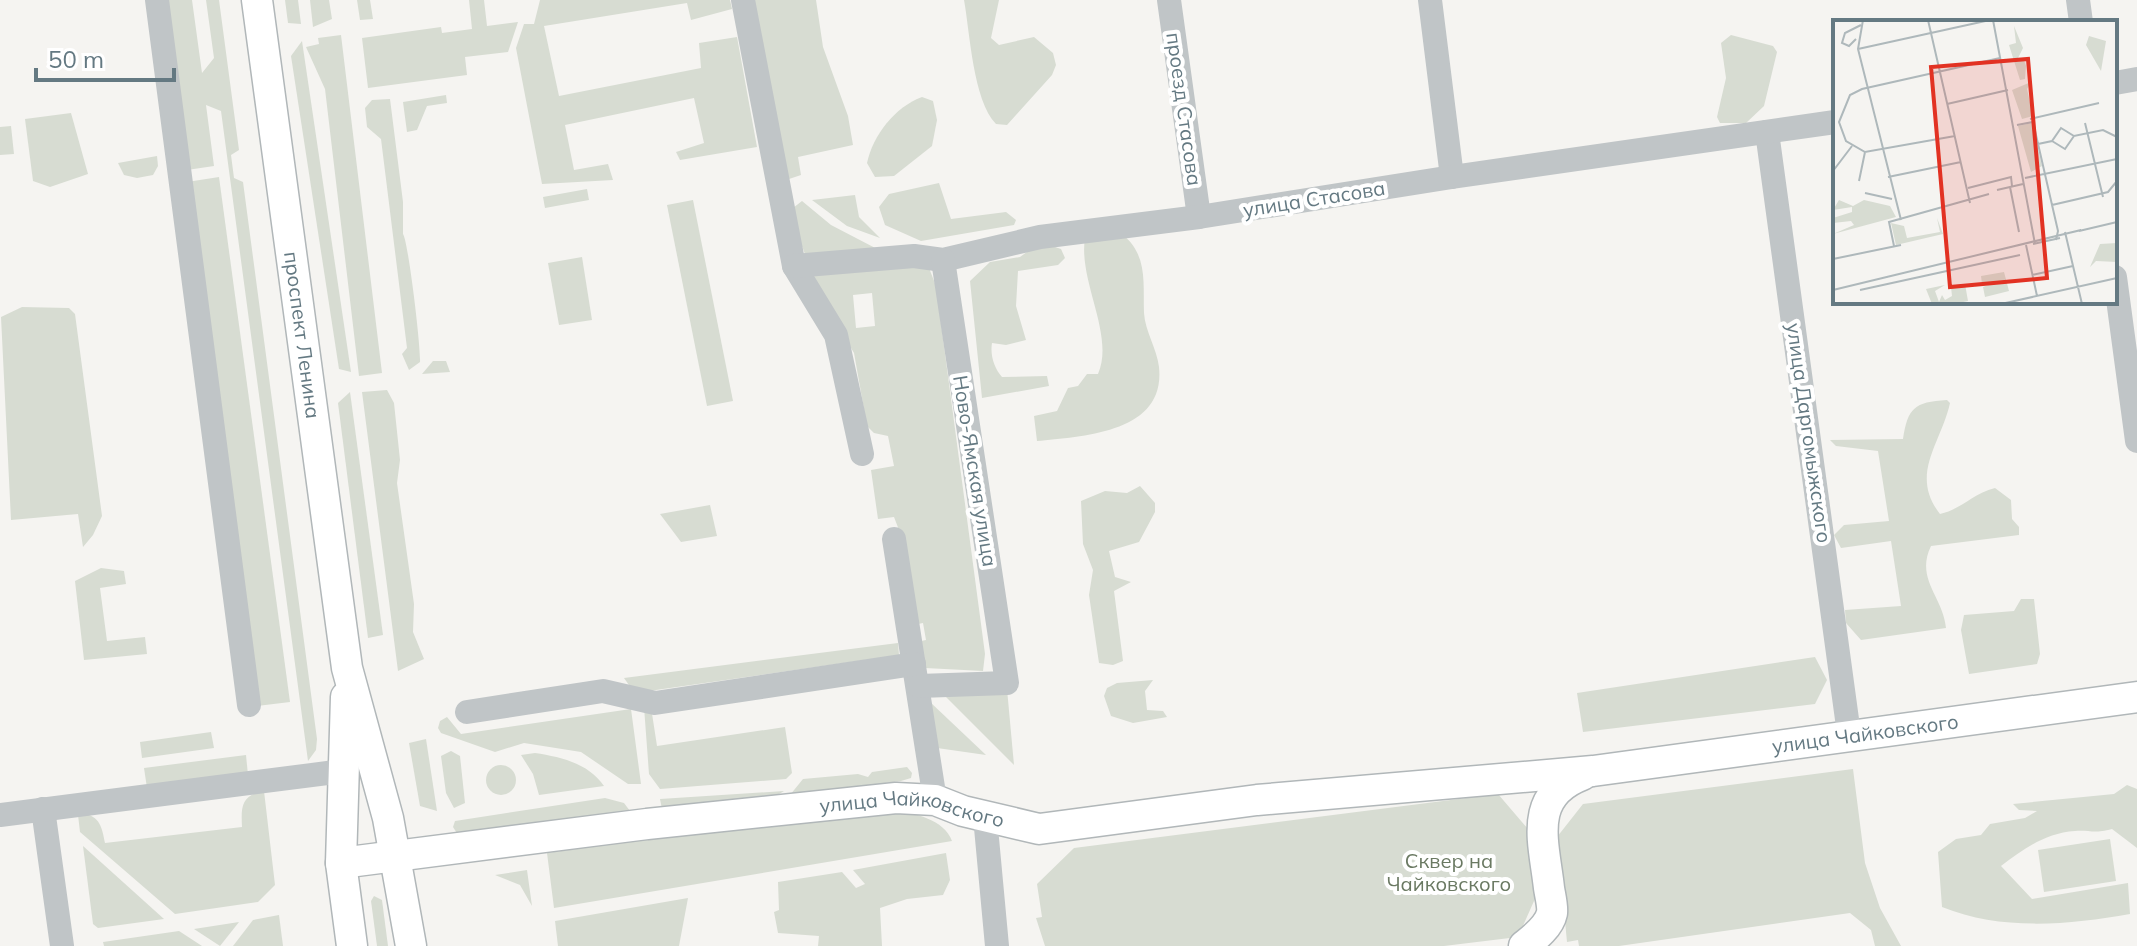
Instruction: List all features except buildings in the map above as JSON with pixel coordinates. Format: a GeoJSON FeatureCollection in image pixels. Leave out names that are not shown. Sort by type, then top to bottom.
{"type":"FeatureCollection","features":[{"type":"Feature","properties":{"kind":"main road","name":"проспект Ленина"},"geometry":{"type":"LineString","coordinates":[[257,0],[347,668],[397,857],[411,946]]}},
{"type":"Feature","properties":{"kind":"main road","name":"проспект Ленина"},"geometry":{"type":"LineString","coordinates":[[347,668],[341,863],[352,946]]}},
{"type":"Feature","properties":{"kind":"main road","name":"улица Чайковского"},"geometry":{"type":"LineString","coordinates":[[341,863],[647,824],[896,798],[935,800],[985,817],[1039,829],[1257,800],[1482,783],[1593,771],[2137,697]]}},
{"type":"Feature","properties":{"kind":"main road","name":"улица Чайковского"},"geometry":{"type":"LineString","coordinates":[[1542,823],[1547,801],[1556,789],[1593,771]]}},
{"type":"Feature","properties":{"kind":"main road","name":"улица Чайковского"},"geometry":{"type":"LineString","coordinates":[[1482,783],[1498,784],[1523,795],[1542,823]]}},
{"type":"Feature","properties":{"kind":"main road"},"geometry":{"type":"LineString","coordinates":[[1524,946],[1538,935],[1552,914],[1542,823]]}},
{"type":"Feature","properties":{"kind":"street"},"geometry":{"type":"LineString","coordinates":[[157,0],[249,705]]}},
{"type":"Feature","properties":{"kind":"street"},"geometry":{"type":"LineString","coordinates":[[743,0],[794,266],[836,335],[862,454]]}},
{"type":"Feature","properties":{"kind":"street","name":"проезд Стасова"},"geometry":{"type":"LineString","coordinates":[[1169,0],[1199,217]]}},
{"type":"Feature","properties":{"kind":"street"},"geometry":{"type":"LineString","coordinates":[[1430,0],[1452,177]]}},
{"type":"Feature","properties":{"kind":"street"},"geometry":{"type":"LineString","coordinates":[[2078,0],[2081,20]]}},
{"type":"Feature","properties":{"kind":"street"},"geometry":{"type":"LineString","coordinates":[[2117,83],[2137,79]]}},
{"type":"Feature","properties":{"kind":"street","name":"улица Стасова"},"geometry":{"type":"LineString","coordinates":[[794,266],[914,256],[943,260],[1040,237],[1199,217],[1833,122]]}},
{"type":"Feature","properties":{"kind":"street","name":"улица Даргомыжского"},"geometry":{"type":"LineString","coordinates":[[1767,132],[1849,734]]}},
{"type":"Feature","properties":{"kind":"street","name":"Ново-Ямская улица"},"geometry":{"type":"LineString","coordinates":[[916,675],[1007,683],[943,260]]}},
{"type":"Feature","properties":{"kind":"street"},"geometry":{"type":"LineString","coordinates":[[2117,292],[2137,441]]}},
{"type":"Feature","properties":{"kind":"street"},"geometry":{"type":"LineString","coordinates":[[894,539],[935,800]]}},
{"type":"Feature","properties":{"kind":"street"},"geometry":{"type":"LineString","coordinates":[[467,712],[603,691],[655,703],[916,675]]}},
{"type":"Feature","properties":{"kind":"street"},"geometry":{"type":"LineString","coordinates":[[0,815],[343,771]]}},
{"type":"Feature","properties":{"kind":"street"},"geometry":{"type":"LineString","coordinates":[[43,809],[62,946]]}},
{"type":"Feature","properties":{"kind":"street"},"geometry":{"type":"LineString","coordinates":[[985,817],[997,946]]}},
{"type":"Feature","properties":{"kind":"street"},"geometry":{"type":"LineString","coordinates":[[1552,914],[1555,946]]}},
{"type":"Feature","properties":{"kind":"green space"},"geometry":{"type":"Polygon","coordinates":[[[165,0],[192,0],[202,73],[214,58],[206,0],[219,0],[239,150],[231,155],[234,178],[243,182],[317,739],[316,750],[308,761],[221,111],[206,105],[214,166],[187,170],[165,0]]]}},
{"type":"Feature","properties":{"kind":"green space"},"geometry":{"type":"Polygon","coordinates":[[[285,0],[298,0],[301,24],[288,23],[285,0]]]}},
{"type":"Feature","properties":{"kind":"green space"},"geometry":{"type":"Polygon","coordinates":[[[310,0],[329,0],[332,19],[313,27],[310,0]]]}},
{"type":"Feature","properties":{"kind":"green space"},"geometry":{"type":"Polygon","coordinates":[[[357,0],[370,0],[373,19],[360,20],[357,0]]]}},
{"type":"Feature","properties":{"kind":"green space"},"geometry":{"type":"Polygon","coordinates":[[[469,0],[484,0],[487,26],[518,22],[508,52],[465,57],[467,75],[368,88],[362,38],[441,27],[442,33],[472,29],[469,0]]]}},
{"type":"Feature","properties":{"kind":"green space"},"geometry":{"type":"Polygon","coordinates":[[[540,0],[730,0],[732,9],[691,20],[687,3],[544,26],[559,96],[701,68],[699,43],[737,37],[757,147],[680,160],[676,152],[704,143],[694,98],[565,125],[574,170],[608,164],[613,180],[542,184],[516,48],[524,24],[534,24],[540,0]]]}},
{"type":"Feature","properties":{"kind":"green space"},"geometry":{"type":"Polygon","coordinates":[[[754,0],[816,0],[823,47],[848,116],[853,145],[798,157],[801,175],[786,180],[754,0]]]}},
{"type":"Feature","properties":{"kind":"green space"},"geometry":{"type":"Polygon","coordinates":[[[964,0],[999,0],[991,38],[999,45],[1034,37],[1053,53],[1056,65],[1052,75],[1007,125],[996,124],[982,99],[964,0]]]}},
{"type":"Feature","properties":{"kind":"green space"},"geometry":{"type":"Polygon","coordinates":[[[341,35],[382,373],[359,376],[325,89],[306,47],[319,44],[318,38],[341,35]]]}},
{"type":"Feature","properties":{"kind":"green space"},"geometry":{"type":"Polygon","coordinates":[[[1731,35],[1773,46],[1777,52],[1764,106],[1746,123],[1720,123],[1717,117],[1726,78],[1721,43],[1731,35]]]}},
{"type":"Feature","properties":{"kind":"green space"},"geometry":{"type":"Polygon","coordinates":[[[302,41],[351,372],[339,369],[291,56],[302,41]]]}},
{"type":"Feature","properties":{"kind":"green space"},"geometry":{"type":"Polygon","coordinates":[[[446,95],[447,103],[427,106],[417,130],[407,132],[403,102],[446,95]]]}},
{"type":"Feature","properties":{"kind":"green space"},"geometry":{"type":"Polygon","coordinates":[[[922,97],[933,101],[937,120],[932,146],[894,176],[875,177],[867,163],[874,142],[894,115],[922,97]]]}},
{"type":"Feature","properties":{"kind":"green space"},"geometry":{"type":"Polygon","coordinates":[[[390,99],[403,202],[403,234],[420,352],[420,362],[409,370],[402,354],[407,348],[381,139],[367,127],[365,108],[372,100],[390,99]]]}},
{"type":"Feature","properties":{"kind":"green space"},"geometry":{"type":"Polygon","coordinates":[[[71,113],[88,174],[50,187],[33,181],[25,119],[71,113]]]}},
{"type":"Feature","properties":{"kind":"green space"},"geometry":{"type":"Polygon","coordinates":[[[11,126],[14,154],[0,155],[0,127],[11,126]]]}},
{"type":"Feature","properties":{"kind":"green space"},"geometry":{"type":"Polygon","coordinates":[[[157,156],[158,166],[153,175],[137,178],[124,175],[118,163],[157,156]]]}},
{"type":"Feature","properties":{"kind":"green space"},"geometry":{"type":"Polygon","coordinates":[[[219,177],[290,702],[257,706],[187,182],[219,177]]]}},
{"type":"Feature","properties":{"kind":"green space"},"geometry":{"type":"Polygon","coordinates":[[[939,183],[951,219],[1006,212],[1016,220],[1014,225],[921,241],[885,225],[879,207],[889,194],[939,183]]]}},
{"type":"Feature","properties":{"kind":"green space"},"geometry":{"type":"Polygon","coordinates":[[[587,189],[589,200],[545,208],[543,197],[587,189]]]}},
{"type":"Feature","properties":{"kind":"green space"},"geometry":{"type":"Polygon","coordinates":[[[855,195],[859,217],[880,238],[847,226],[812,200],[855,195]]]}},
{"type":"Feature","properties":{"kind":"green space"},"geometry":{"type":"Polygon","coordinates":[[[693,200],[733,401],[707,406],[667,205],[693,200]]]}},
{"type":"Feature","properties":{"kind":"green space"},"geometry":{"type":"Polygon","coordinates":[[[802,201],[831,225],[881,251],[805,254],[794,226],[793,208],[802,201]]]}},
{"type":"Feature","properties":{"kind":"green space"},"geometry":{"type":"Polygon","coordinates":[[[1122,234],[1140,260],[1145,320],[1159,367],[1158,389],[1149,406],[1136,418],[1118,427],[1076,437],[1037,441],[1034,416],[1057,411],[1068,388],[1078,386],[1087,374],[1098,374],[1102,359],[1100,325],[1086,272],[1085,238],[1122,234]]]}},
{"type":"Feature","properties":{"kind":"green space"},"geometry":{"type":"Polygon","coordinates":[[[1046,244],[1061,249],[1065,258],[1058,265],[1018,271],[1016,306],[1026,340],[1006,345],[992,343],[992,352],[1002,377],[1047,376],[1049,386],[982,398],[970,281],[990,262],[1020,257],[1035,246],[1046,244]]]}},
{"type":"Feature","properties":{"kind":"green space"},"geometry":{"type":"Polygon","coordinates":[[[582,257],[592,320],[559,325],[548,263],[582,257]]]}},
{"type":"Feature","properties":{"kind":"green space"},"geometry":{"type":"Polygon","coordinates":[[[904,263],[929,268],[936,286],[985,654],[983,671],[925,668],[916,642],[926,640],[923,623],[913,625],[899,530],[894,517],[878,519],[871,470],[894,466],[888,436],[874,433],[867,426],[854,353],[805,271],[904,263]],[[872,293],[853,295],[856,328],[875,326],[872,293]]]}},
{"type":"Feature","properties":{"kind":"green space"},"geometry":{"type":"Polygon","coordinates":[[[22,307],[69,308],[75,314],[102,516],[83,547],[78,514],[11,520],[1,317],[22,307]]]}},
{"type":"Feature","properties":{"kind":"green space"},"geometry":{"type":"Polygon","coordinates":[[[433,361],[446,361],[450,372],[422,374],[433,361]]]}},
{"type":"Feature","properties":{"kind":"green space"},"geometry":{"type":"Polygon","coordinates":[[[387,390],[394,403],[400,460],[397,483],[414,604],[413,632],[424,659],[398,671],[362,392],[387,390]]]}},
{"type":"Feature","properties":{"kind":"green space"},"geometry":{"type":"Polygon","coordinates":[[[350,392],[383,635],[368,638],[338,403],[350,392]]]}},
{"type":"Feature","properties":{"kind":"green space"},"geometry":{"type":"Polygon","coordinates":[[[1947,400],[1950,403],[1946,418],[1927,472],[1931,499],[1940,514],[1995,488],[2011,500],[2012,519],[2019,527],[2019,535],[1931,546],[1926,568],[1946,628],[1861,640],[1846,623],[1845,610],[1901,606],[1891,541],[1841,548],[1834,535],[1844,525],[1889,521],[1878,451],[1836,446],[1830,440],[1903,439],[1907,420],[1914,409],[1947,400]]]}},
{"type":"Feature","properties":{"kind":"green space"},"geometry":{"type":"Polygon","coordinates":[[[1140,486],[1155,503],[1155,512],[1139,542],[1109,551],[1115,577],[1131,582],[1114,591],[1123,661],[1113,665],[1099,663],[1089,595],[1093,570],[1083,544],[1081,501],[1105,491],[1127,493],[1140,486]]]}},
{"type":"Feature","properties":{"kind":"green space"},"geometry":{"type":"Polygon","coordinates":[[[710,505],[717,536],[681,542],[660,514],[710,505]]]}},
{"type":"Feature","properties":{"kind":"green space"},"geometry":{"type":"Polygon","coordinates":[[[101,568],[124,571],[126,584],[100,588],[107,641],[145,637],[147,654],[84,660],[75,581],[101,568]]]}},
{"type":"Feature","properties":{"kind":"green space"},"geometry":{"type":"Polygon","coordinates":[[[2021,599],[2034,599],[2040,654],[2037,664],[1969,674],[1961,630],[1964,615],[2014,611],[2021,599]]]}},
{"type":"Feature","properties":{"kind":"green space"},"geometry":{"type":"Polygon","coordinates":[[[898,643],[899,655],[649,691],[631,688],[624,678],[898,643]]]}},
{"type":"Feature","properties":{"kind":"green space"},"geometry":{"type":"Polygon","coordinates":[[[1815,657],[1827,680],[1815,704],[1583,732],[1577,693],[1815,657]]]}},
{"type":"Feature","properties":{"kind":"green space"},"geometry":{"type":"Polygon","coordinates":[[[1153,680],[1145,691],[1147,710],[1163,711],[1167,717],[1133,723],[1111,716],[1104,696],[1107,688],[1117,683],[1153,680]]]}},
{"type":"Feature","properties":{"kind":"green space"},"geometry":{"type":"Polygon","coordinates":[[[938,689],[1007,689],[1014,765],[938,689]]]}},
{"type":"Feature","properties":{"kind":"green space"},"geometry":{"type":"Polygon","coordinates":[[[930,702],[986,755],[937,748],[930,702]]]}},
{"type":"Feature","properties":{"kind":"green space"},"geometry":{"type":"Polygon","coordinates":[[[644,707],[651,707],[657,746],[785,727],[792,773],[786,779],[660,789],[649,774],[644,707]]]}},
{"type":"Feature","properties":{"kind":"green space"},"geometry":{"type":"Polygon","coordinates":[[[631,709],[641,784],[628,784],[581,752],[524,743],[495,752],[441,733],[438,728],[440,721],[447,717],[461,734],[631,709]]]}},
{"type":"Feature","properties":{"kind":"green space"},"geometry":{"type":"Polygon","coordinates":[[[211,732],[214,748],[142,758],[140,742],[211,732]]]}},
{"type":"Feature","properties":{"kind":"green space"},"geometry":{"type":"Polygon","coordinates":[[[426,739],[437,811],[420,806],[409,743],[426,739]]]}},
{"type":"Feature","properties":{"kind":"green space"},"geometry":{"type":"Polygon","coordinates":[[[451,751],[460,756],[465,803],[454,808],[446,793],[441,756],[451,751]]]}},
{"type":"Feature","properties":{"kind":"green space"},"geometry":{"type":"Polygon","coordinates":[[[535,753],[564,759],[582,767],[604,786],[539,795],[533,774],[521,755],[535,753]]]}},
{"type":"Feature","properties":{"kind":"green space"},"geometry":{"type":"Polygon","coordinates":[[[246,755],[248,775],[147,788],[144,768],[246,755]]]}},
{"type":"Feature","properties":{"kind":"green space"},"geometry":{"type":"Polygon","coordinates":[[[501,765],[512,769],[516,780],[512,791],[501,795],[490,791],[486,780],[490,769],[501,765]]]}},
{"type":"Feature","properties":{"kind":"green space"},"geometry":{"type":"Polygon","coordinates":[[[907,767],[912,773],[911,778],[901,781],[790,795],[803,779],[858,774],[868,777],[872,772],[907,767]]]}},
{"type":"Feature","properties":{"kind":"green space"},"geometry":{"type":"Polygon","coordinates":[[[1853,769],[1865,863],[1880,908],[1901,946],[1875,946],[1871,930],[1850,913],[1619,946],[1579,946],[1578,940],[1567,942],[1557,837],[1583,804],[1853,769]]]}},
{"type":"Feature","properties":{"kind":"green space"},"geometry":{"type":"Polygon","coordinates":[[[2127,785],[2137,789],[2137,848],[2112,829],[2064,832],[2035,843],[2001,866],[2032,899],[2128,883],[2130,914],[2035,924],[1988,920],[1942,907],[1938,852],[1956,839],[1981,835],[1990,824],[2025,818],[2037,811],[2019,810],[2013,804],[2114,794],[2127,785]]]}},
{"type":"Feature","properties":{"kind":"green space"},"geometry":{"type":"Polygon","coordinates":[[[264,791],[275,885],[258,902],[175,914],[80,832],[78,815],[95,818],[105,843],[242,827],[244,803],[256,793],[264,791]]]}},
{"type":"Feature","properties":{"kind":"green space"},"geometry":{"type":"Polygon","coordinates":[[[784,791],[766,802],[663,814],[660,799],[784,791]]]}},
{"type":"Feature","properties":{"kind":"green space","name":"Сквер на Чайковского"},"geometry":{"type":"Polygon","coordinates":[[[1498,794],[1534,836],[1538,892],[1518,937],[1444,946],[1045,946],[1036,918],[1042,917],[1037,884],[1074,848],[1498,794]]]}},
{"type":"Feature","properties":{"kind":"green space"},"geometry":{"type":"Polygon","coordinates":[[[605,798],[624,803],[630,811],[627,818],[460,838],[453,827],[455,821],[605,798]]]}},
{"type":"Feature","properties":{"kind":"green space"},"geometry":{"type":"Polygon","coordinates":[[[894,809],[936,823],[943,827],[952,841],[554,908],[547,853],[848,810],[894,809]]]}},
{"type":"Feature","properties":{"kind":"green space"},"geometry":{"type":"Polygon","coordinates":[[[2110,839],[2116,881],[2044,892],[2038,850],[2110,839]]]}},
{"type":"Feature","properties":{"kind":"green space"},"geometry":{"type":"Polygon","coordinates":[[[83,846],[164,919],[98,928],[93,924],[83,846]]]}},
{"type":"Feature","properties":{"kind":"green space"},"geometry":{"type":"Polygon","coordinates":[[[946,853],[950,880],[943,895],[907,899],[880,908],[882,946],[818,946],[819,936],[778,933],[774,912],[779,910],[778,882],[842,872],[856,888],[865,884],[853,870],[946,853]]]}},
{"type":"Feature","properties":{"kind":"green space"},"geometry":{"type":"Polygon","coordinates":[[[527,870],[532,906],[520,885],[495,875],[527,870]]]}},
{"type":"Feature","properties":{"kind":"green space"},"geometry":{"type":"Polygon","coordinates":[[[374,896],[382,900],[388,946],[377,946],[371,901],[374,896]]]}},
{"type":"Feature","properties":{"kind":"green space"},"geometry":{"type":"Polygon","coordinates":[[[688,898],[679,946],[558,946],[555,921],[688,898]]]}},
{"type":"Feature","properties":{"kind":"green space"},"geometry":{"type":"Polygon","coordinates":[[[279,915],[283,946],[233,946],[253,920],[279,915]]]}},
{"type":"Feature","properties":{"kind":"green space"},"geometry":{"type":"Polygon","coordinates":[[[239,922],[220,946],[194,929],[239,922]]]}},
{"type":"Feature","properties":{"kind":"green space"},"geometry":{"type":"Polygon","coordinates":[[[179,931],[202,946],[104,946],[103,942],[179,931]]]}}]}
